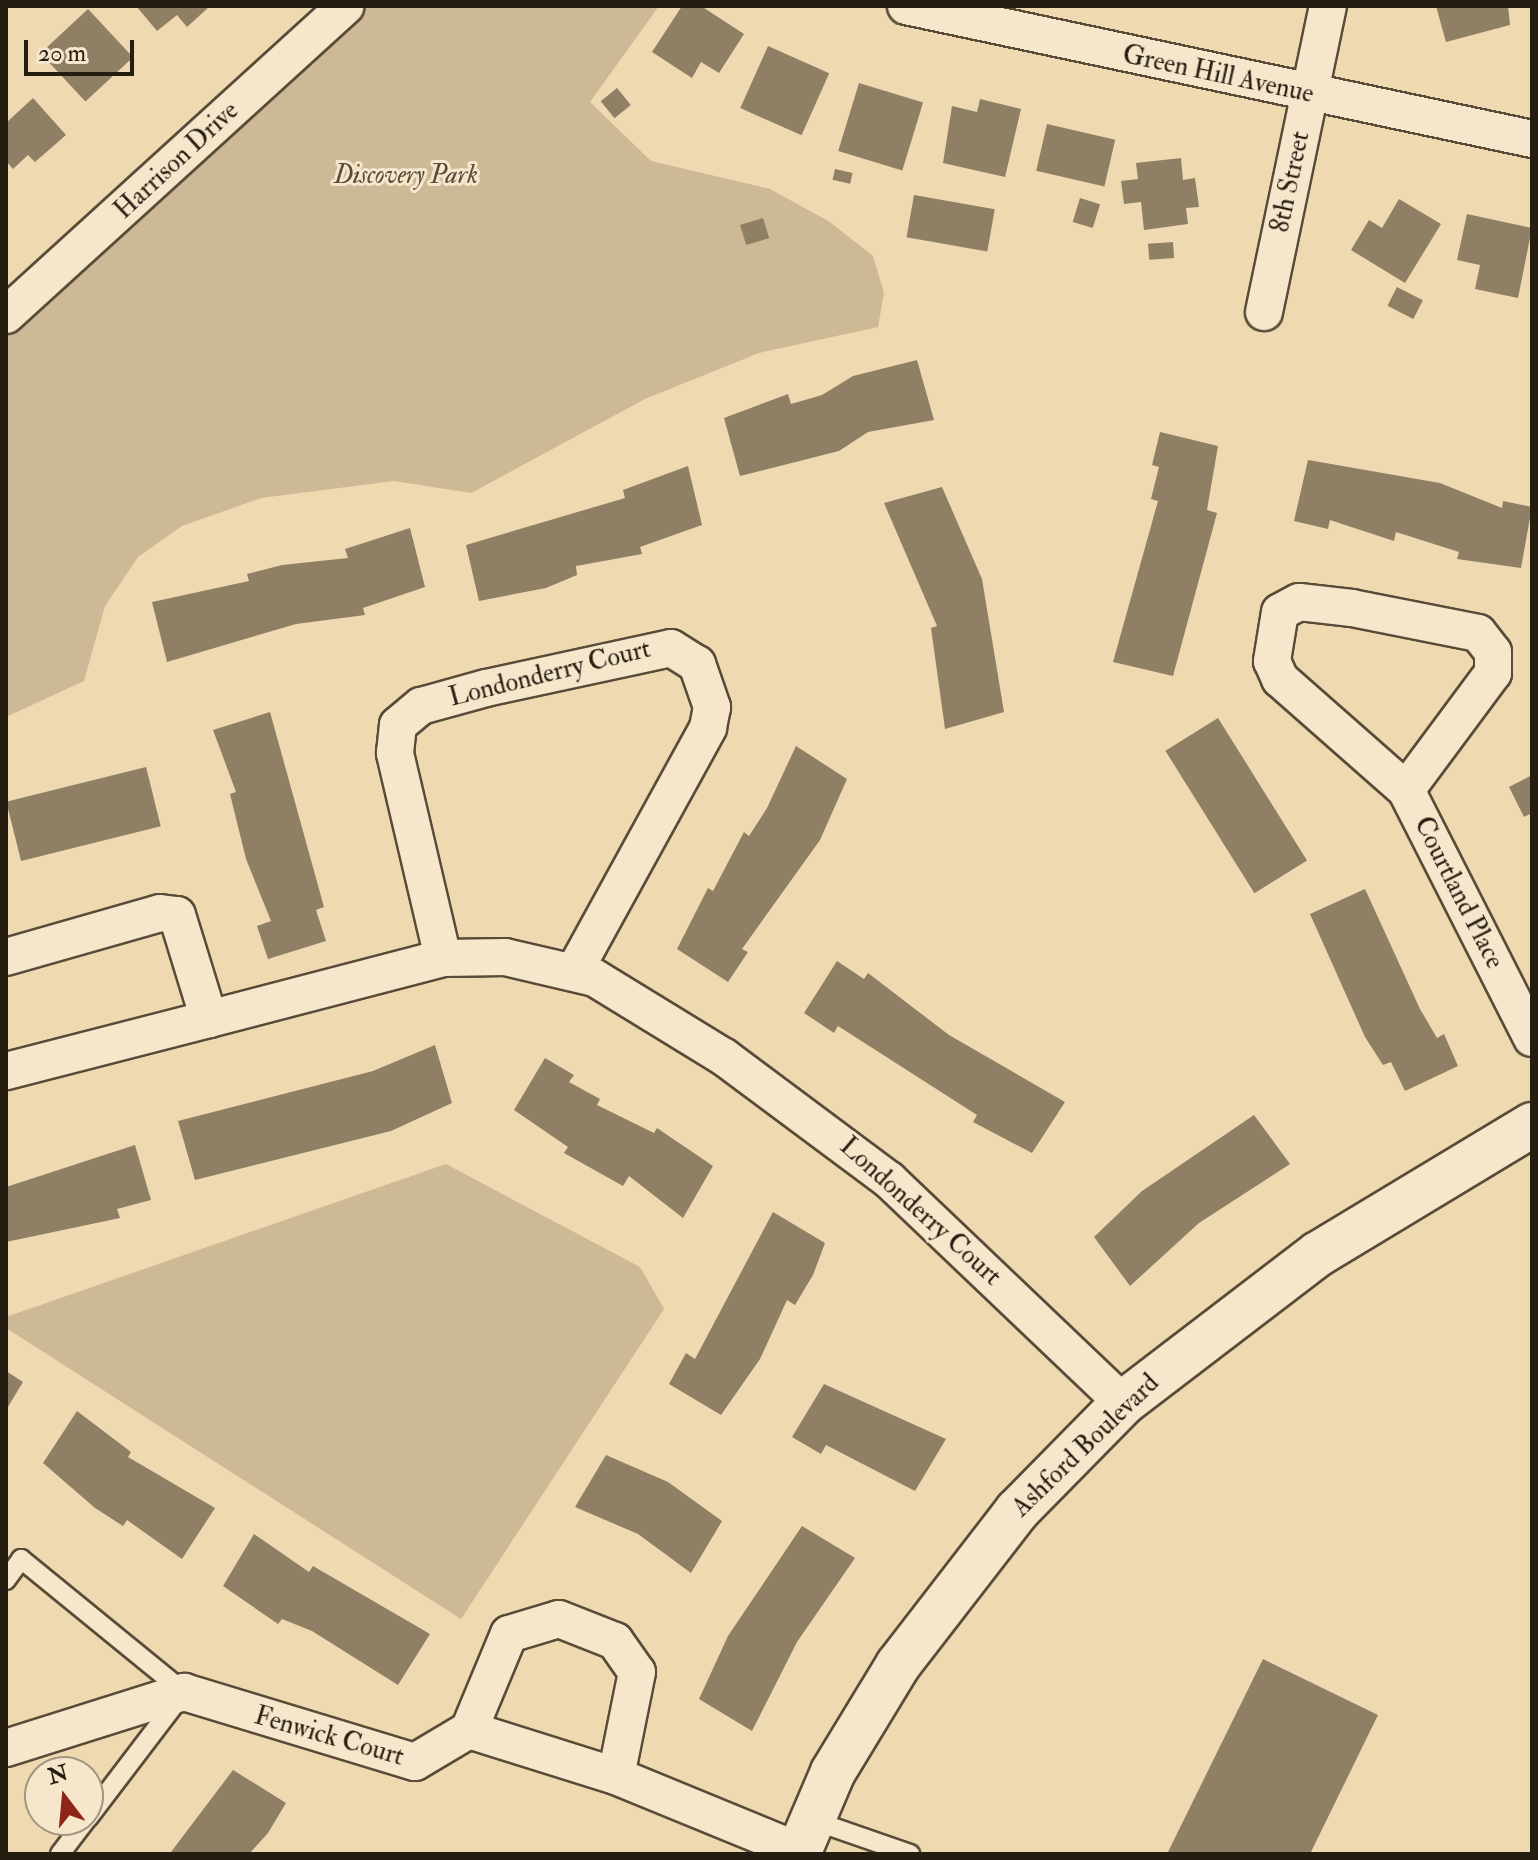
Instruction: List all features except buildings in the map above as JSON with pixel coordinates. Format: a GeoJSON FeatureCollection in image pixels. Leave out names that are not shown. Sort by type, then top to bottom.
{"type":"FeatureCollection","features":[{"type":"Feature","properties":{"kind":"street","name":"Harrison Drive"},"geometry":{"type":"LineString","coordinates":[[6,315],[346,6]]}},
{"type":"Feature","properties":{"kind":"street","name":"Green Hill Avenue"},"geometry":{"type":"LineString","coordinates":[[906,6],[1309,95],[1532,139]]}},
{"type":"Feature","properties":{"kind":"street","name":"8th Street"},"geometry":{"type":"LineString","coordinates":[[1264,312],[1328,6]]}},
{"type":"Feature","properties":{"kind":"street"},"geometry":{"type":"LineString","coordinates":[[1299,602],[1352,608],[1478,633],[1493,652],[1493,673],[1406,790],[1280,679],[1272,661],[1280,612],[1299,602]]}},
{"type":"Feature","properties":{"kind":"street","name":"Londonderry Court"},"geometry":{"type":"LineString","coordinates":[[443,958],[395,753],[394,738],[407,713],[671,648],[697,664],[712,707],[708,728],[575,970]]}},
{"type":"Feature","properties":{"kind":"street","name":"Courtland Place"},"geometry":{"type":"LineString","coordinates":[[1406,790],[1532,1038]]}},
{"type":"Feature","properties":{"kind":"street"},"geometry":{"type":"LineString","coordinates":[[6,957],[160,913],[177,915],[209,1019]]}},
{"type":"Feature","properties":{"kind":"street","name":"Londonderry Court"},"geometry":{"type":"LineString","coordinates":[[6,1071],[443,958],[505,957],[575,970],[684,1030],[822,1126],[944,1228],[1123,1403]]}},
{"type":"Feature","properties":{"kind":"street","name":"Ashford Boulevard"},"geometry":{"type":"LineString","coordinates":[[803,1842],[856,1729],[956,1585],[1123,1403],[1318,1254],[1532,1125]]}},
{"type":"Feature","properties":{"kind":"street"},"geometry":{"type":"LineString","coordinates":[[616,1776],[637,1672],[615,1641],[559,1619],[509,1634],[469,1730],[616,1776],[803,1842]]}},
{"type":"Feature","properties":{"kind":"street"},"geometry":{"type":"LineString","coordinates":[[6,1748],[184,1692]]}},
{"type":"Feature","properties":{"kind":"street","name":"Fenwick Court"},"geometry":{"type":"LineString","coordinates":[[184,1692],[415,1762],[469,1730]]}},
{"type":"Feature","properties":{"kind":"lane"},"geometry":{"type":"LineString","coordinates":[[6,1580],[21,1559],[184,1692],[104,1797]]}},
{"type":"Feature","properties":{"kind":"lane"},"geometry":{"type":"LineString","coordinates":[[60,1854],[74,1836]]}},
{"type":"Feature","properties":{"kind":"lane"},"geometry":{"type":"LineString","coordinates":[[803,1842],[910,1854]]}},
{"type":"Feature","properties":{"kind":"green space","name":"Discovery Park"},"geometry":{"type":"Polygon","coordinates":[[[354,6],[659,6],[590,102],[651,161],[770,189],[830,222],[873,256],[884,293],[878,327],[759,353],[645,399],[471,493],[394,481],[261,498],[182,526],[138,557],[105,606],[84,681],[6,717],[6,314],[354,6]]]}},
{"type":"Feature","properties":{"kind":"green space"},"geometry":{"type":"Polygon","coordinates":[[[446,1164],[640,1267],[664,1309],[461,1619],[6,1328],[6,1317],[446,1164]]]}}]}
